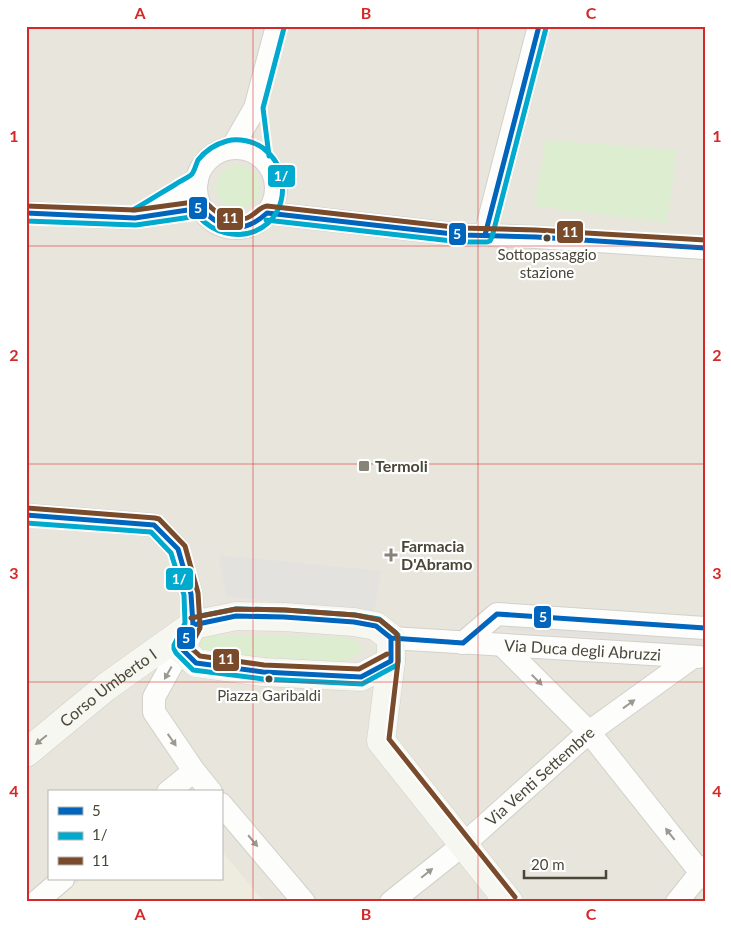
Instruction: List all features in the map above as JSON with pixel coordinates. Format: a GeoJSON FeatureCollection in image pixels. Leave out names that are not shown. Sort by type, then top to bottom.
{"type":"FeatureCollection","features":[{"type":"Feature","properties":{"kind":"street"},"geometry":{"type":"LineString","coordinates":[[232,148],[255,108],[277,26]]}},
{"type":"Feature","properties":{"kind":"street"},"geometry":{"type":"LineString","coordinates":[[485,235],[539,26]]}},
{"type":"Feature","properties":{"kind":"street"},"geometry":{"type":"LineString","coordinates":[[255,108],[262,157]]}},
{"type":"Feature","properties":{"kind":"street"},"geometry":{"type":"LineString","coordinates":[[232,148],[248,149],[262,157],[272,169],[276,184],[275,199],[267,213],[248,226],[233,228],[211,219],[201,208],[197,194],[197,180],[210,158],[216,153],[232,148]]}},
{"type":"Feature","properties":{"kind":"street"},"geometry":{"type":"LineString","coordinates":[[135,218],[197,180]]}},
{"type":"Feature","properties":{"kind":"street"},"geometry":{"type":"LineString","coordinates":[[26,213],[135,218],[201,208]]}},
{"type":"Feature","properties":{"kind":"street"},"geometry":{"type":"LineString","coordinates":[[267,213],[462,235],[536,237],[705,248]]}},
{"type":"Feature","properties":{"kind":"street"},"geometry":{"type":"LineString","coordinates":[[26,515],[154,525],[178,549],[191,594],[187,637],[154,697],[154,712],[194,771],[209,790]]}},
{"type":"Feature","properties":{"kind":"street","name":"Via Duca degli Abruzzi"},"geometry":{"type":"LineString","coordinates":[[463,642],[496,614],[705,628]]}},
{"type":"Feature","properties":{"kind":"street"},"geometry":{"type":"LineString","coordinates":[[187,637],[236,616],[345,621],[376,626],[391,649],[381,741],[509,902]]}},
{"type":"Feature","properties":{"kind":"street"},"geometry":{"type":"LineString","coordinates":[[187,637],[196,663],[263,672],[361,678],[391,649]]}},
{"type":"Feature","properties":{"kind":"street","name":"Corso Umberto I"},"geometry":{"type":"LineString","coordinates":[[26,753],[106,687],[187,637]]}},
{"type":"Feature","properties":{"kind":"street","name":"Via Duca degli Abruzzi"},"geometry":{"type":"LineString","coordinates":[[391,649],[463,642],[699,657]]}},
{"type":"Feature","properties":{"kind":"street"},"geometry":{"type":"LineString","coordinates":[[502,645],[590,732],[703,873],[676,902]]}},
{"type":"Feature","properties":{"kind":"street","name":"Via Venti Settembre"},"geometry":{"type":"LineString","coordinates":[[391,902],[464,844],[590,732],[699,657]]}},
{"type":"Feature","properties":{"kind":"street"},"geometry":{"type":"LineString","coordinates":[[170,790],[194,771]]}},
{"type":"Feature","properties":{"kind":"street"},"geometry":{"type":"LineString","coordinates":[[222,805],[304,902]]}},
{"type":"Feature","properties":{"kind":"street"},"geometry":{"type":"LineString","coordinates":[[36,902],[62,880]]}},
{"type":"Feature","properties":{"kind":"shaded area"},"geometry":{"type":"Polygon","coordinates":[[[26,26],[705,26],[705,902],[26,902],[26,26]]]}},
{"type":"Feature","properties":{"kind":"shaded area"},"geometry":{"type":"Polygon","coordinates":[[[219,555],[381,571],[374,613],[226,596],[219,555]]]}},
{"type":"Feature","properties":{"kind":"shaded area"},"geometry":{"type":"Polygon","coordinates":[[[507,619],[705,637],[705,647],[507,630],[507,619]]]}},
{"type":"Feature","properties":{"kind":"shaded area"},"geometry":{"type":"Polygon","coordinates":[[[222,851],[264,902],[53,902],[80,880],[222,880],[222,851]]]}},
{"type":"Feature","properties":{"kind":"green space"},"geometry":{"type":"Polygon","coordinates":[[[546,140],[677,150],[667,223],[534,206],[546,140]]]}},
{"type":"Feature","properties":{"kind":"green space"},"geometry":{"type":"Polygon","coordinates":[[[234,165],[242,165],[254,171],[260,187],[254,203],[242,209],[234,209],[222,203],[216,191],[216,183],[222,171],[234,165]]]}},
{"type":"Feature","properties":{"kind":"green space"},"geometry":{"type":"Polygon","coordinates":[[[209,635],[345,637],[355,641],[362,649],[345,662],[202,652],[200,642],[209,635]]]}},
{"type":"Feature","properties":{"kind":"transit line","name":"5"},"geometry":{"type":"LineString","coordinates":[[485,235],[539,26]]}},
{"type":"Feature","properties":{"kind":"transit line","name":"1/"},"geometry":{"type":"LineString","coordinates":[[269,156],[263,108],[284,28]]}},
{"type":"Feature","properties":{"kind":"transit line","name":"1/"},"geometry":{"type":"LineString","coordinates":[[266,220],[461,242],[490,241],[546,28]]}},
{"type":"Feature","properties":{"kind":"transit line","name":"1/"},"geometry":{"type":"LineString","coordinates":[[133,210],[192,174],[198,160],[204,154],[215,146],[231,140],[251,142],[267,151],[278,166],[281,175],[282,198],[277,212],[267,224],[255,231],[241,234],[226,233],[212,227],[198,216],[136,225]]}},
{"type":"Feature","properties":{"kind":"transit line","name":"11"},"geometry":{"type":"LineString","coordinates":[[26,206],[135,210],[201,201],[221,215],[234,219],[247,218],[267,206],[462,228],[536,230],[705,240]]}},
{"type":"Feature","properties":{"kind":"transit line","name":"5"},"geometry":{"type":"LineString","coordinates":[[26,213],[135,218],[201,208],[217,222],[233,227],[250,225],[267,213],[462,235],[536,237],[705,248]]}},
{"type":"Feature","properties":{"kind":"transit line","name":"1/"},"geometry":{"type":"LineString","coordinates":[[26,221],[135,225]]}},
{"type":"Feature","properties":{"kind":"transit line","name":"11"},"geometry":{"type":"LineString","coordinates":[[27,508],[159,519],[185,546],[198,593],[200,625],[190,647],[200,656],[264,665],[359,669],[387,654]]}},
{"type":"Feature","properties":{"kind":"transit line","name":"5"},"geometry":{"type":"LineString","coordinates":[[26,515],[154,525],[178,549],[191,594],[193,625],[181,648],[196,663],[263,672],[361,677],[391,661],[391,638]]}},
{"type":"Feature","properties":{"kind":"transit line","name":"1/"},"geometry":{"type":"LineString","coordinates":[[26,523],[151,532],[171,553],[184,595],[185,623],[174,645],[174,649],[193,670],[263,679],[362,684],[397,665],[398,661],[398,635],[379,619],[355,615],[285,610],[236,609],[200,616]]}},
{"type":"Feature","properties":{"kind":"transit line","name":"11"},"geometry":{"type":"LineString","coordinates":[[191,618],[236,609],[355,615],[380,620],[396,633],[398,637],[398,662],[389,739],[515,897]]}},
{"type":"Feature","properties":{"kind":"transit line","name":"5"},"geometry":{"type":"LineString","coordinates":[[391,638],[463,643],[497,614],[705,628]]}},
{"type":"Feature","properties":{"kind":"transit line","name":"5"},"geometry":{"type":"LineString","coordinates":[[193,625],[236,616],[284,617],[354,622],[376,626],[391,638]]}},
{"type":"Feature","properties":{"kind":"place","name":"Sottopassaggio stazione"},"geometry":{"type":"Point","coordinates":[547,238]}},
{"type":"Feature","properties":{"kind":"place","name":"Termoli"},"geometry":{"type":"Point","coordinates":[364,466]}},
{"type":"Feature","properties":{"kind":"place","name":"Farmacia D'Abramo"},"geometry":{"type":"Point","coordinates":[391,555]}},
{"type":"Feature","properties":{"kind":"place","name":"Piazza Garibaldi"},"geometry":{"type":"Point","coordinates":[269,679]}}]}
